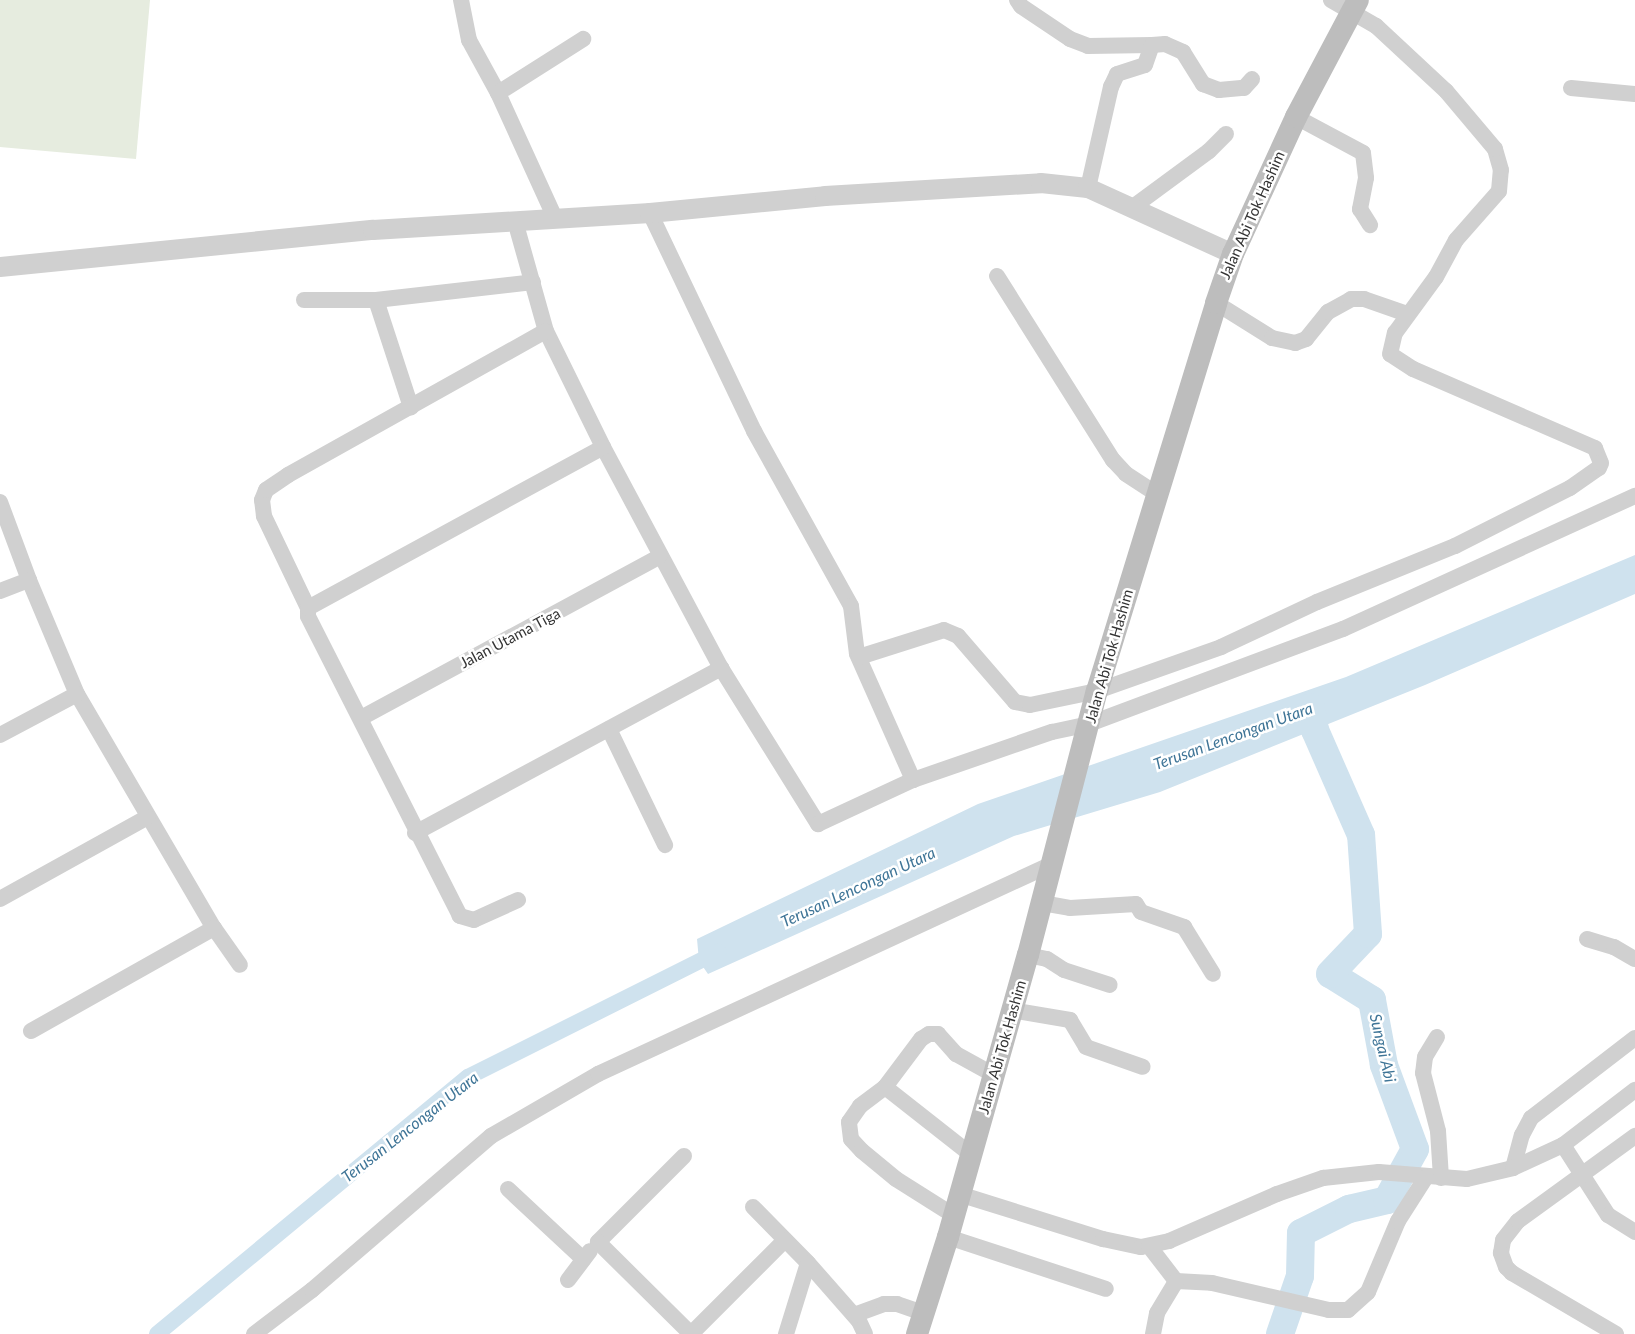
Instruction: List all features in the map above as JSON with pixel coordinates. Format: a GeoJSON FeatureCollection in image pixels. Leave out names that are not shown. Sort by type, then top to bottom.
{"type":"FeatureCollection","features":[{"type":"Feature","properties":{"kind":"main road","name":"Jalan Abi Tok Hashim"},"geometry":{"type":"LineString","coordinates":[[916,1334],[948,1237],[1028,955],[1096,691],[1232,254],[1296,117],[1354,6]]}},
{"type":"Feature","properties":{"kind":"street"},"geometry":{"type":"LineString","coordinates":[[461,0],[469,40],[498,92],[555,218]]}},
{"type":"Feature","properties":{"kind":"street"},"geometry":{"type":"LineString","coordinates":[[1017,0],[1021,6],[1070,40],[1088,46],[1152,46],[1165,44],[1183,52],[1203,84],[1218,90],[1244,88],[1252,79]]}},
{"type":"Feature","properties":{"kind":"street"},"geometry":{"type":"LineString","coordinates":[[859,657],[944,630],[958,636],[1015,702],[1030,705],[1096,691],[1221,647],[1317,602],[1455,546],[1570,488],[1599,468],[1601,463],[1595,448],[1392,358],[1388,348],[1390,341],[1407,314],[1436,277],[1456,240],[1499,190],[1499,159],[1495,149],[1446,91],[1354,6],[1331,0]]}},
{"type":"Feature","properties":{"kind":"street"},"geometry":{"type":"LineString","coordinates":[[498,92],[583,39]]}},
{"type":"Feature","properties":{"kind":"street"},"geometry":{"type":"LineString","coordinates":[[1088,188],[1111,87],[1117,74],[1145,65],[1152,46]]}},
{"type":"Feature","properties":{"kind":"street"},"geometry":{"type":"LineString","coordinates":[[1571,88],[1635,94]]}},
{"type":"Feature","properties":{"kind":"street"},"geometry":{"type":"LineString","coordinates":[[1296,117],[1363,153],[1366,178],[1360,209],[1370,225]]}},
{"type":"Feature","properties":{"kind":"street"},"geometry":{"type":"LineString","coordinates":[[1133,207],[1209,151],[1226,134]]}},
{"type":"Feature","properties":{"kind":"street"},"geometry":{"type":"LineString","coordinates":[[0,267],[220,243],[555,218],[650,213],[983,185],[1056,183],[1088,188],[1232,254]]}},
{"type":"Feature","properties":{"kind":"street"},"geometry":{"type":"LineString","coordinates":[[650,213],[754,431],[851,606],[859,657],[913,780]]}},
{"type":"Feature","properties":{"kind":"street"},"geometry":{"type":"LineString","coordinates":[[515,221],[546,331],[659,557],[721,668],[818,824],[913,780],[1052,732],[1086,733],[1343,629],[1635,496]]}},
{"type":"Feature","properties":{"kind":"street"},"geometry":{"type":"LineString","coordinates":[[997,276],[1113,460],[1126,474],[1158,495]]}},
{"type":"Feature","properties":{"kind":"street"},"geometry":{"type":"LineString","coordinates":[[304,300],[376,300],[533,282]]}},
{"type":"Feature","properties":{"kind":"street"},"geometry":{"type":"LineString","coordinates":[[1216,303],[1272,338],[1295,343],[1306,339],[1328,312],[1351,300],[1364,299],[1407,314]]}},
{"type":"Feature","properties":{"kind":"street"},"geometry":{"type":"LineString","coordinates":[[376,300],[411,407]]}},
{"type":"Feature","properties":{"kind":"street"},"geometry":{"type":"LineString","coordinates":[[518,900],[481,917],[464,919],[453,906],[415,833],[361,718],[308,616],[308,608],[264,516],[264,495],[288,475],[546,331]]}},
{"type":"Feature","properties":{"kind":"street"},"geometry":{"type":"LineString","coordinates":[[308,608],[604,447]]}},
{"type":"Feature","properties":{"kind":"street"},"geometry":{"type":"LineString","coordinates":[[0,502],[29,580],[77,694],[214,928],[240,966]]}},
{"type":"Feature","properties":{"kind":"street","name":"Jalan Utama Tiga"},"geometry":{"type":"LineString","coordinates":[[361,718],[659,557]]}},
{"type":"Feature","properties":{"kind":"street"},"geometry":{"type":"LineString","coordinates":[[0,591],[29,580]]}},
{"type":"Feature","properties":{"kind":"street"},"geometry":{"type":"LineString","coordinates":[[415,833],[721,668]]}},
{"type":"Feature","properties":{"kind":"street"},"geometry":{"type":"LineString","coordinates":[[0,735],[77,694]]}},
{"type":"Feature","properties":{"kind":"street"},"geometry":{"type":"LineString","coordinates":[[610,729],[666,845]]}},
{"type":"Feature","properties":{"kind":"street"},"geometry":{"type":"LineString","coordinates":[[0,899],[148,817]]}},
{"type":"Feature","properties":{"kind":"street"},"geometry":{"type":"LineString","coordinates":[[254,1334],[312,1290],[492,1136],[598,1074],[1052,864]]}},
{"type":"Feature","properties":{"kind":"street"},"geometry":{"type":"LineString","coordinates":[[1042,903],[1070,908],[1136,904],[1141,912],[1184,927],[1213,974]]}},
{"type":"Feature","properties":{"kind":"street"},"geometry":{"type":"LineString","coordinates":[[31,1031],[214,928]]}},
{"type":"Feature","properties":{"kind":"street"},"geometry":{"type":"LineString","coordinates":[[1587,939],[1614,947],[1635,959]]}},
{"type":"Feature","properties":{"kind":"street"},"geometry":{"type":"LineString","coordinates":[[1028,955],[1047,959],[1064,970],[1110,985]]}},
{"type":"Feature","properties":{"kind":"street"},"geometry":{"type":"LineString","coordinates":[[1011,1010],[1070,1020],[1086,1047],[1143,1067]]}},
{"type":"Feature","properties":{"kind":"street"},"geometry":{"type":"LineString","coordinates":[[994,1075],[966,1061],[943,1038],[934,1034],[921,1039],[885,1087],[854,1113],[848,1130],[851,1139],[896,1179],[956,1204],[1110,1241],[1149,1246],[1188,1234],[1301,1185],[1340,1175],[1379,1172],[1467,1179],[1513,1168],[1563,1145],[1635,1090]]}},
{"type":"Feature","properties":{"kind":"street"},"geometry":{"type":"LineString","coordinates":[[1149,1246],[1176,1281],[1212,1283],[1339,1312],[1348,1310],[1362,1300],[1398,1221],[1427,1177],[1438,1130],[1423,1073],[1425,1057],[1437,1037]]}},
{"type":"Feature","properties":{"kind":"street"},"geometry":{"type":"LineString","coordinates":[[1513,1168],[1522,1136],[1531,1118],[1635,1038]]}},
{"type":"Feature","properties":{"kind":"street"},"geometry":{"type":"LineString","coordinates":[[885,1087],[970,1154]]}},
{"type":"Feature","properties":{"kind":"street"},"geometry":{"type":"LineString","coordinates":[[1616,1334],[1512,1273],[1502,1260],[1502,1247],[1508,1231],[1534,1207],[1635,1136]]}},
{"type":"Feature","properties":{"kind":"street"},"geometry":{"type":"LineString","coordinates":[[1563,1145],[1608,1215],[1635,1232]]}},
{"type":"Feature","properties":{"kind":"street"},"geometry":{"type":"LineString","coordinates":[[568,1280],[598,1242],[684,1156]]}},
{"type":"Feature","properties":{"kind":"street"},"geometry":{"type":"LineString","coordinates":[[508,1189],[583,1259]]}},
{"type":"Feature","properties":{"kind":"street"},"geometry":{"type":"LineString","coordinates":[[753,1207],[808,1263],[854,1316],[865,1334]]}},
{"type":"Feature","properties":{"kind":"street"},"geometry":{"type":"LineString","coordinates":[[948,1237],[1106,1289]]}},
{"type":"Feature","properties":{"kind":"street"},"geometry":{"type":"LineString","coordinates":[[598,1242],[691,1334],[785,1240]]}},
{"type":"Feature","properties":{"kind":"street"},"geometry":{"type":"LineString","coordinates":[[786,1334],[808,1263]]}},
{"type":"Feature","properties":{"kind":"street"},"geometry":{"type":"LineString","coordinates":[[1152,1334],[1157,1313],[1176,1281]]}},
{"type":"Feature","properties":{"kind":"street"},"geometry":{"type":"LineString","coordinates":[[854,1316],[884,1304],[897,1304],[923,1313]]}},
{"type":"Feature","properties":{"kind":"shaded area"},"geometry":{"type":"Polygon","coordinates":[[[0,0],[150,0],[136,159],[0,147],[0,0]]]}},
{"type":"Feature","properties":{"kind":"water"},"geometry":{"type":"Polygon","coordinates":[[[1635,555],[1635,594],[1425,685],[1160,792],[1014,836],[708,974],[699,961],[697,939],[978,804],[1346,677],[1635,555]]]}},
{"type":"Feature","properties":{"kind":"waterway","name":"Sungai Abi"},"geometry":{"type":"LineString","coordinates":[[1280,1334],[1300,1276],[1301,1233],[1349,1209],[1387,1200],[1415,1149],[1384,1065],[1372,1000],[1330,974],[1368,934],[1361,835],[1315,730],[1311,707]]}},
{"type":"Feature","properties":{"kind":"waterway","name":"Terusan Lencongan Utara"},"geometry":{"type":"LineString","coordinates":[[157,1334],[468,1077],[718,952]]}}]}
